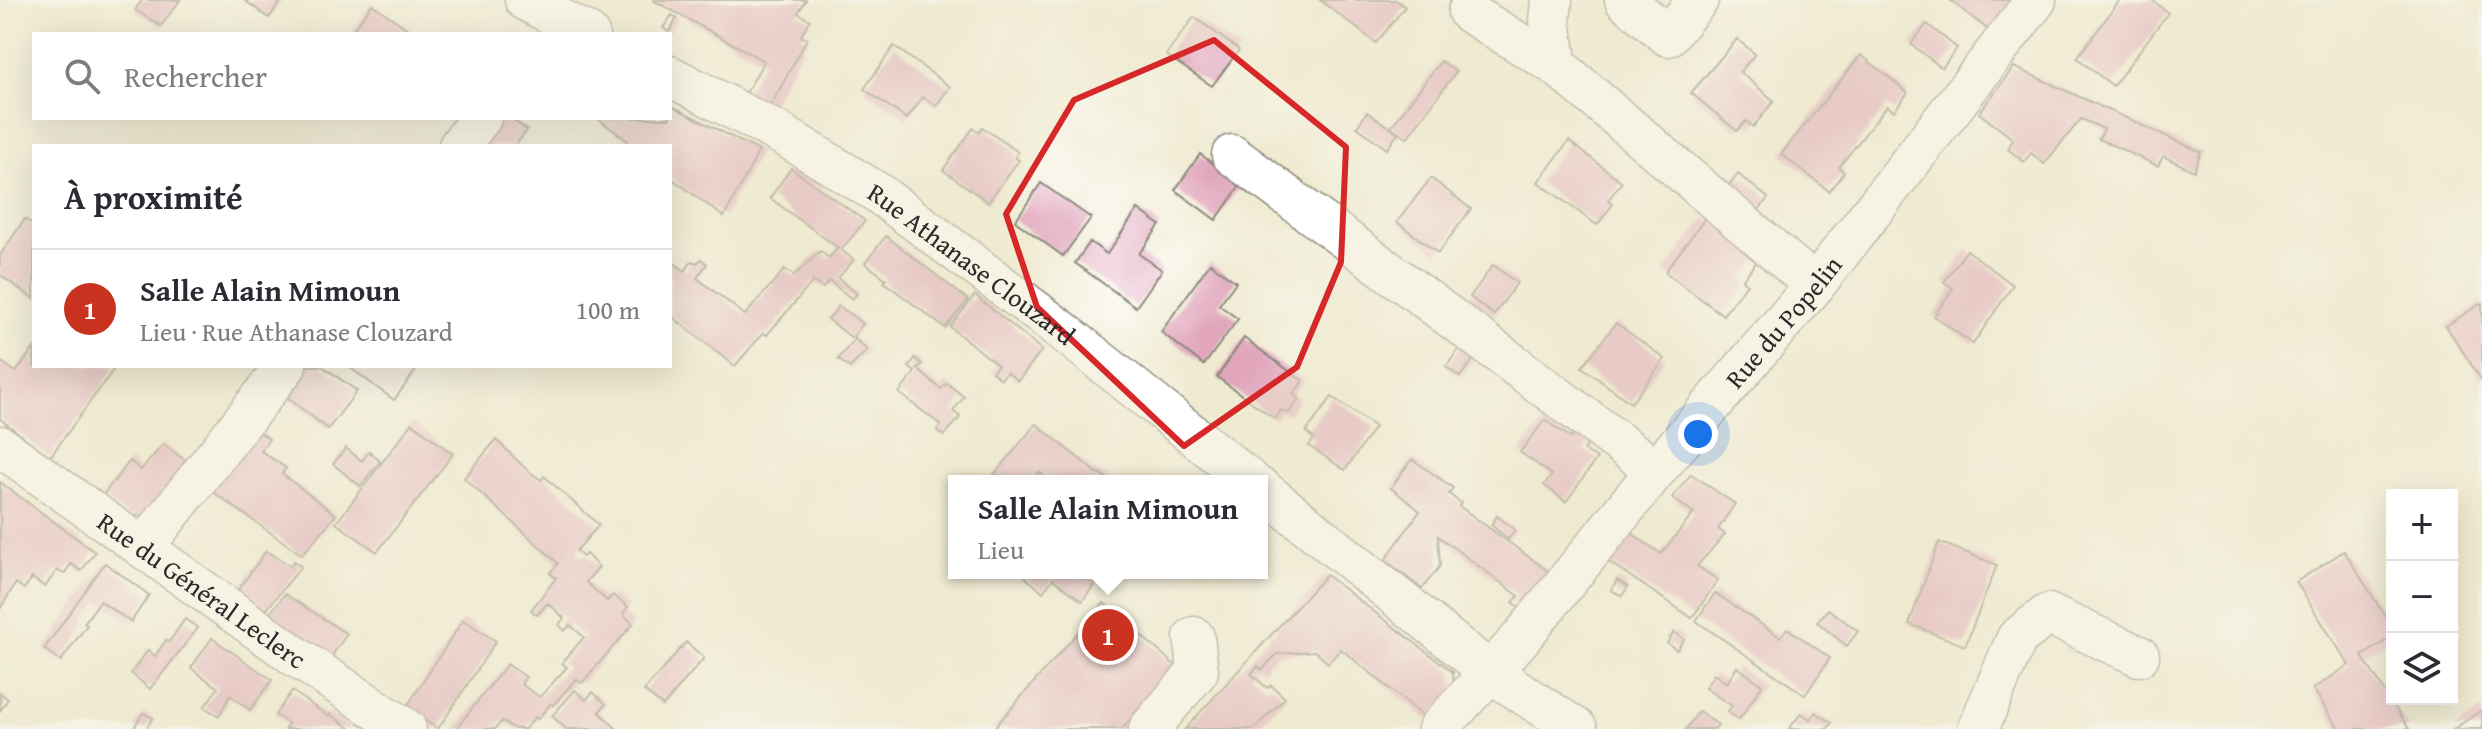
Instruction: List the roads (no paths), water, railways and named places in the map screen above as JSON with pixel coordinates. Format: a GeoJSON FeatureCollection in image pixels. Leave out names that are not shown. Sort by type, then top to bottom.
{"type":"FeatureCollection","features":[{"type":"Feature","properties":{"kind":"street"},"geometry":{"type":"LineString","coordinates":[[1552,0],[1550,21],[1557,66]]}},
{"type":"Feature","properties":{"kind":"street"},"geometry":{"type":"LineString","coordinates":[[1625,0],[1668,36],[1698,0]]}},
{"type":"Feature","properties":{"kind":"street","name":"Rue du Popelin"},"geometry":{"type":"LineString","coordinates":[[1438,729],[1521,638],[1656,470],[1815,285],[2036,0]]}},
{"type":"Feature","properties":{"kind":"street"},"geometry":{"type":"LineString","coordinates":[[1468,12],[1557,66],[1815,285]]}},
{"type":"Feature","properties":{"kind":"street","name":"Rue Athanase Clouzard"},"geometry":{"type":"LineString","coordinates":[[672,77],[783,135],[878,193],[1064,332],[1235,472]]}},
{"type":"Feature","properties":{"kind":"street"},"geometry":{"type":"LineString","coordinates":[[461,144],[479,120]]}},
{"type":"Feature","properties":{"kind":"street"},"geometry":{"type":"LineString","coordinates":[[1232,155],[1656,470]]}},
{"type":"Feature","properties":{"kind":"street"},"geometry":{"type":"LineString","coordinates":[[143,548],[284,368]]}},
{"type":"Feature","properties":{"kind":"street","name":"Rue du Général Leclerc"},"geometry":{"type":"LineString","coordinates":[[0,446],[295,656],[406,729]]}},
{"type":"Feature","properties":{"kind":"street"},"geometry":{"type":"LineString","coordinates":[[1268,496],[1290,522],[1490,672],[1577,729]]}},
{"type":"Feature","properties":{"kind":"street"},"geometry":{"type":"LineString","coordinates":[[1978,729],[2017,638],[2048,614],[2139,656]]}},
{"type":"Feature","properties":{"kind":"street"},"geometry":{"type":"LineString","coordinates":[[1149,729],[1198,671],[1194,637]]}},
{"type":"Feature","properties":{"kind":"place","name":"Salle Alain Mimoun"},"geometry":{"type":"Point","coordinates":[1108,635]}}]}
